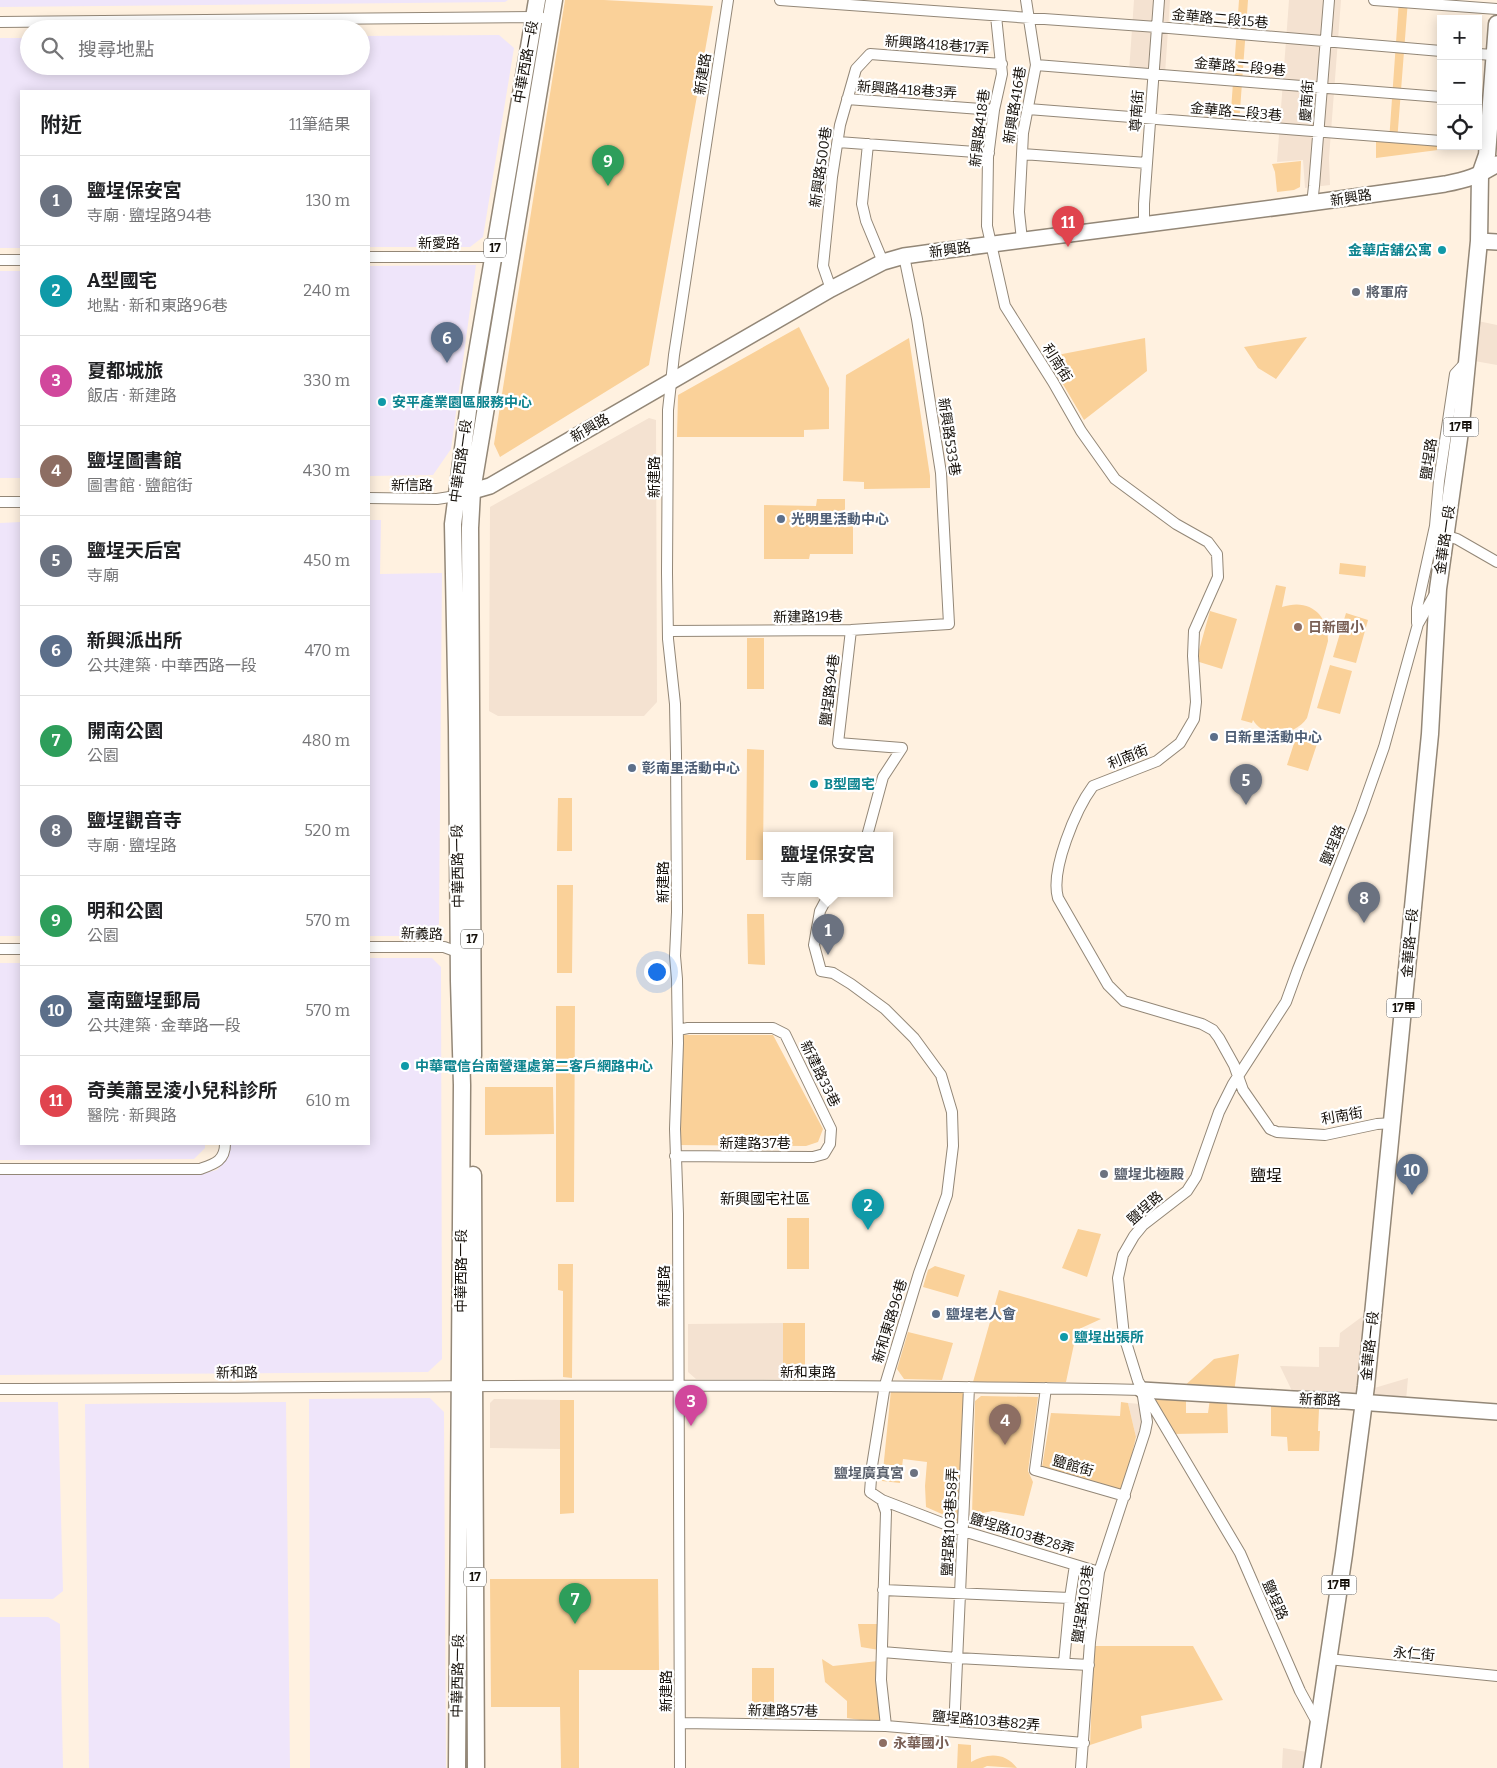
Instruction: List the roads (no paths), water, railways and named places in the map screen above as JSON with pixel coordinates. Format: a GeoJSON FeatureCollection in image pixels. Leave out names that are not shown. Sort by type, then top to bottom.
{"type":"FeatureCollection","features":[{"type":"Feature","properties":{"kind":"main road","name":"中華西路一段"},"geometry":{"type":"LineString","coordinates":[[476,1768],[467,1386],[466,955],[470,538],[472,491],[533,17],[537,0]]}},
{"type":"Feature","properties":{"kind":"main road","name":"中華西路一段"},"geometry":{"type":"LineString","coordinates":[[466,955],[457,727],[453,524],[471,388],[502,257],[554,0]]}},
{"type":"Feature","properties":{"kind":"main road","name":"17甲"},"geometry":{"type":"LineString","coordinates":[[1480,175],[1487,155],[1483,144],[1486,54],[1497,24]]}},
{"type":"Feature","properties":{"kind":"main road","name":"金華路一段"},"geometry":{"type":"LineString","coordinates":[[1312,1768],[1364,1402],[1430,734],[1440,534],[1461,424],[1479,241],[1480,175]]}},
{"type":"Feature","properties":{"kind":"main road","name":"中華西路一段"},"geometry":{"type":"LineString","coordinates":[[458,1768],[467,1386]]}},
{"type":"Feature","properties":{"kind":"street","name":"新建路"},"geometry":{"type":"LineString","coordinates":[[680,1768],[678,1190],[675,1156],[678,1030],[675,956],[677,912],[676,755],[675,704],[668,631],[668,410],[728,0]]}},
{"type":"Feature","properties":{"kind":"street","name":"金華路二段15巷"},"geometry":{"type":"LineString","coordinates":[[780,0],[1157,27],[1437,51]]}},
{"type":"Feature","properties":{"kind":"street","name":"新興路416巷"},"geometry":{"type":"LineString","coordinates":[[1022,240],[1019,212],[1023,133],[1036,65],[1026,0]]}},
{"type":"Feature","properties":{"kind":"street","name":"尊南街"},"geometry":{"type":"LineString","coordinates":[[1144,225],[1159,0]]}},
{"type":"Feature","properties":{"kind":"street","name":"慶南街"},"geometry":{"type":"LineString","coordinates":[[1312,204],[1329,0]]}},
{"type":"Feature","properties":{"kind":"street"},"geometry":{"type":"LineString","coordinates":[[1374,0],[1497,9]]}},
{"type":"Feature","properties":{"kind":"street","name":"新興路418巷"},"geometry":{"type":"LineString","coordinates":[[990,244],[987,226],[989,153],[994,110],[1002,74],[996,16]]}},
{"type":"Feature","properties":{"kind":"street"},"geometry":{"type":"LineString","coordinates":[[213,20],[533,17],[551,19]]}},
{"type":"Feature","properties":{"kind":"street"},"geometry":{"type":"LineString","coordinates":[[0,22],[20,22]]}},
{"type":"Feature","properties":{"kind":"street","name":"新興路418巷17弄"},"geometry":{"type":"LineString","coordinates":[[870,54],[1002,64]]}},
{"type":"Feature","properties":{"kind":"street","name":"新興路500巷"},"geometry":{"type":"LineString","coordinates":[[831,289],[823,266],[832,177],[840,125],[856,69],[870,54]]}},
{"type":"Feature","properties":{"kind":"street","name":"金華路二段9巷"},"geometry":{"type":"LineString","coordinates":[[1036,65],[1437,97]]}},
{"type":"Feature","properties":{"kind":"street","name":"新興路418巷3弄"},"geometry":{"type":"LineString","coordinates":[[847,99],[994,110]]}},
{"type":"Feature","properties":{"kind":"street","name":"金華路二段3巷"},"geometry":{"type":"LineString","coordinates":[[1028,109],[1437,141]]}},
{"type":"Feature","properties":{"kind":"street"},"geometry":{"type":"LineString","coordinates":[[838,142],[989,153]]}},
{"type":"Feature","properties":{"kind":"street"},"geometry":{"type":"LineString","coordinates":[[868,144],[862,204],[866,221],[883,262]]}},
{"type":"Feature","properties":{"kind":"street","name":"新興路416巷"},"geometry":{"type":"LineString","coordinates":[[1022,154],[1147,163]]}},
{"type":"Feature","properties":{"kind":"street","name":"新興路"},"geometry":{"type":"LineString","coordinates":[[456,496],[490,486],[831,289],[883,262],[904,256],[990,244],[1312,204],[1464,181],[1480,175],[1497,164]]}},
{"type":"Feature","properties":{"kind":"street"},"geometry":{"type":"LineString","coordinates":[[1479,241],[1497,242]]}},
{"type":"Feature","properties":{"kind":"street","name":"利南街"},"geometry":{"type":"LineString","coordinates":[[990,244],[1005,306],[1081,430],[1115,479],[1176,524],[1208,542],[1217,554],[1218,577],[1194,631],[1193,656],[1196,702],[1194,719],[1180,743],[1157,761],[1093,786],[1087,794],[1063,847],[1056,883],[1058,898],[1108,985],[1124,1001],[1202,1024],[1213,1030],[1230,1059],[1244,1090],[1270,1129],[1277,1132],[1325,1135],[1377,1124],[1393,1123]]}},
{"type":"Feature","properties":{"kind":"street","name":"新興路533巷"},"geometry":{"type":"LineString","coordinates":[[904,256],[917,319],[941,473],[949,624]]}},
{"type":"Feature","properties":{"kind":"street","name":"新愛路"},"geometry":{"type":"LineString","coordinates":[[370,258],[502,257]]}},
{"type":"Feature","properties":{"kind":"street"},"geometry":{"type":"LineString","coordinates":[[0,260],[20,260]]}},
{"type":"Feature","properties":{"kind":"street","name":"新信路"},"geometry":{"type":"LineString","coordinates":[[370,498],[437,499],[456,496]]}},
{"type":"Feature","properties":{"kind":"street"},"geometry":{"type":"LineString","coordinates":[[0,502],[20,502]]}},
{"type":"Feature","properties":{"kind":"street"},"geometry":{"type":"LineString","coordinates":[[1440,534],[1457,539],[1497,562]]}},
{"type":"Feature","properties":{"kind":"street","name":"鹽埕路"},"geometry":{"type":"LineString","coordinates":[[1418,624],[1416,608],[1440,534]]}},
{"type":"Feature","properties":{"kind":"street","name":"鹽埕路"},"geometry":{"type":"LineString","coordinates":[[1318,1725],[1300,1691],[1240,1554],[1142,1390],[1124,1336],[1118,1278],[1123,1255],[1134,1236],[1143,1225],[1187,1190],[1196,1177],[1219,1112],[1247,1061],[1286,1002],[1361,812],[1384,747],[1418,624],[1438,589]]}},
{"type":"Feature","properties":{"kind":"street","name":"新建路19巷"},"geometry":{"type":"LineString","coordinates":[[668,631],[851,630],[949,624]]}},
{"type":"Feature","properties":{"kind":"street","name":"鹽埕路94巷"},"geometry":{"type":"LineString","coordinates":[[851,630],[838,743],[902,748],[883,777],[868,832]]}},
{"type":"Feature","properties":{"kind":"street","name":"新和東路96巷"},"geometry":{"type":"LineString","coordinates":[[827,897],[820,911],[814,945],[821,971],[833,973],[852,984],[885,1008],[914,1038],[941,1075],[952,1112],[954,1146],[947,1195],[922,1263],[885,1385],[872,1466],[870,1492],[882,1500]]}},
{"type":"Feature","properties":{"kind":"street","name":"新義路"},"geometry":{"type":"LineString","coordinates":[[370,947],[444,947],[466,955]]}},
{"type":"Feature","properties":{"kind":"street"},"geometry":{"type":"LineString","coordinates":[[0,949],[20,949]]}},
{"type":"Feature","properties":{"kind":"street","name":"新建路33巷"},"geometry":{"type":"LineString","coordinates":[[678,1030],[688,1028],[773,1028],[785,1034],[831,1130],[830,1144]]}},
{"type":"Feature","properties":{"kind":"street","name":"新建路37巷"},"geometry":{"type":"LineString","coordinates":[[675,1156],[813,1157],[824,1154],[830,1144]]}},
{"type":"Feature","properties":{"kind":"street"},"geometry":{"type":"LineString","coordinates":[[0,1170],[200,1169],[216,1163],[225,1152],[225,1145]]}},
{"type":"Feature","properties":{"kind":"street","name":"新和東路"},"geometry":{"type":"LineString","coordinates":[[467,1386],[885,1385],[1142,1390]]}},
{"type":"Feature","properties":{"kind":"street","name":"新和路"},"geometry":{"type":"LineString","coordinates":[[0,1389],[467,1386]]}},
{"type":"Feature","properties":{"kind":"street","name":"鹽埕路103巷58弄"},"geometry":{"type":"LineString","coordinates":[[954,1732],[969,1387]]}},
{"type":"Feature","properties":{"kind":"street","name":"鹽館街"},"geometry":{"type":"LineString","coordinates":[[1046,1388],[1035,1470],[1124,1496]]}},
{"type":"Feature","properties":{"kind":"street","name":"新都路"},"geometry":{"type":"LineString","coordinates":[[1142,1390],[1364,1402],[1497,1412]]}},
{"type":"Feature","properties":{"kind":"street","name":"鹽埕路103巷"},"geometry":{"type":"LineString","coordinates":[[1082,1768],[1089,1665],[1099,1572],[1147,1422],[1142,1390]]}},
{"type":"Feature","properties":{"kind":"street"},"geometry":{"type":"LineString","coordinates":[[882,1500],[886,1512],[882,1652],[882,1680],[886,1726]]}},
{"type":"Feature","properties":{"kind":"street","name":"鹽埕路103巷28弄"},"geometry":{"type":"LineString","coordinates":[[882,1500],[964,1531],[1099,1572]]}},
{"type":"Feature","properties":{"kind":"street","name":"鹽埕路103巷"},"geometry":{"type":"LineString","coordinates":[[1064,1663],[1075,1565]]}},
{"type":"Feature","properties":{"kind":"street"},"geometry":{"type":"LineString","coordinates":[[883,1590],[1070,1598]]}},
{"type":"Feature","properties":{"kind":"street"},"geometry":{"type":"LineString","coordinates":[[882,1652],[1089,1665]]}},
{"type":"Feature","properties":{"kind":"street","name":"永仁街"},"geometry":{"type":"LineString","coordinates":[[1328,1659],[1497,1676]]}},
{"type":"Feature","properties":{"kind":"street","name":"新建路57巷"},"geometry":{"type":"LineString","coordinates":[[680,1723],[886,1726]]}},
{"type":"Feature","properties":{"kind":"street","name":"鹽埕路103巷82弄"},"geometry":{"type":"LineString","coordinates":[[886,1726],[1084,1743]]}},
{"type":"Feature","properties":{"kind":"place","name":"明和公園"},"geometry":{"type":"Point","coordinates":[608,186]}},
{"type":"Feature","properties":{"kind":"place","name":"奇美蕭昱淩小兒科診所"},"geometry":{"type":"Point","coordinates":[1068,247]}},
{"type":"Feature","properties":{"kind":"place","name":"金華店舖公寓"},"geometry":{"type":"Point","coordinates":[1442,250]}},
{"type":"Feature","properties":{"kind":"place","name":"將軍府"},"geometry":{"type":"Point","coordinates":[1356,292]}},
{"type":"Feature","properties":{"kind":"place","name":"新興派出所"},"geometry":{"type":"Point","coordinates":[447,363]}},
{"type":"Feature","properties":{"kind":"place","name":"安平產業園區服務中心"},"geometry":{"type":"Point","coordinates":[382,402]}},
{"type":"Feature","properties":{"kind":"place","name":"光明里活動中心"},"geometry":{"type":"Point","coordinates":[781,519]}},
{"type":"Feature","properties":{"kind":"place","name":"日新國小"},"geometry":{"type":"Point","coordinates":[1298,627]}},
{"type":"Feature","properties":{"kind":"place","name":"日新里活動中心"},"geometry":{"type":"Point","coordinates":[1214,737]}},
{"type":"Feature","properties":{"kind":"place","name":"彰南里活動中心"},"geometry":{"type":"Point","coordinates":[632,768]}},
{"type":"Feature","properties":{"kind":"place","name":"B型國宅"},"geometry":{"type":"Point","coordinates":[814,784]}},
{"type":"Feature","properties":{"kind":"place","name":"鹽埕天后宮"},"geometry":{"type":"Point","coordinates":[1246,805]}},
{"type":"Feature","properties":{"kind":"place","name":"鹽埕觀音寺"},"geometry":{"type":"Point","coordinates":[1364,923]}},
{"type":"Feature","properties":{"kind":"place","name":"鹽埕保安宮"},"geometry":{"type":"Point","coordinates":[828,955]}},
{"type":"Feature","properties":{"kind":"place","name":"中華電信台南營運處第二客戶網路中心"},"geometry":{"type":"Point","coordinates":[405,1066]}},
{"type":"Feature","properties":{"kind":"place","name":"鹽埕北極殿"},"geometry":{"type":"Point","coordinates":[1104,1174]}},
{"type":"Feature","properties":{"kind":"place","name":"臺南鹽埕郵局"},"geometry":{"type":"Point","coordinates":[1412,1195]}},
{"type":"Feature","properties":{"kind":"place","name":"A型國宅"},"geometry":{"type":"Point","coordinates":[868,1230]}},
{"type":"Feature","properties":{"kind":"place","name":"鹽埕老人會"},"geometry":{"type":"Point","coordinates":[936,1314]}},
{"type":"Feature","properties":{"kind":"place","name":"鹽埕出張所"},"geometry":{"type":"Point","coordinates":[1064,1337]}},
{"type":"Feature","properties":{"kind":"place","name":"夏都城旅"},"geometry":{"type":"Point","coordinates":[691,1426]}},
{"type":"Feature","properties":{"kind":"place","name":"鹽埕圖書館"},"geometry":{"type":"Point","coordinates":[1005,1445]}},
{"type":"Feature","properties":{"kind":"place","name":"鹽埕廣真宮"},"geometry":{"type":"Point","coordinates":[914,1473]}},
{"type":"Feature","properties":{"kind":"place","name":"開南公園"},"geometry":{"type":"Point","coordinates":[575,1624]}},
{"type":"Feature","properties":{"kind":"place","name":"永華國小"},"geometry":{"type":"Point","coordinates":[883,1743]}},
{"type":"Feature","properties":{"kind":"district","name":"鹽埕"},"geometry":{"type":"Point","coordinates":[1266,1175]}},
{"type":"Feature","properties":{"kind":"district","name":"新興國宅社區"},"geometry":{"type":"Point","coordinates":[765,1199]}}]}
